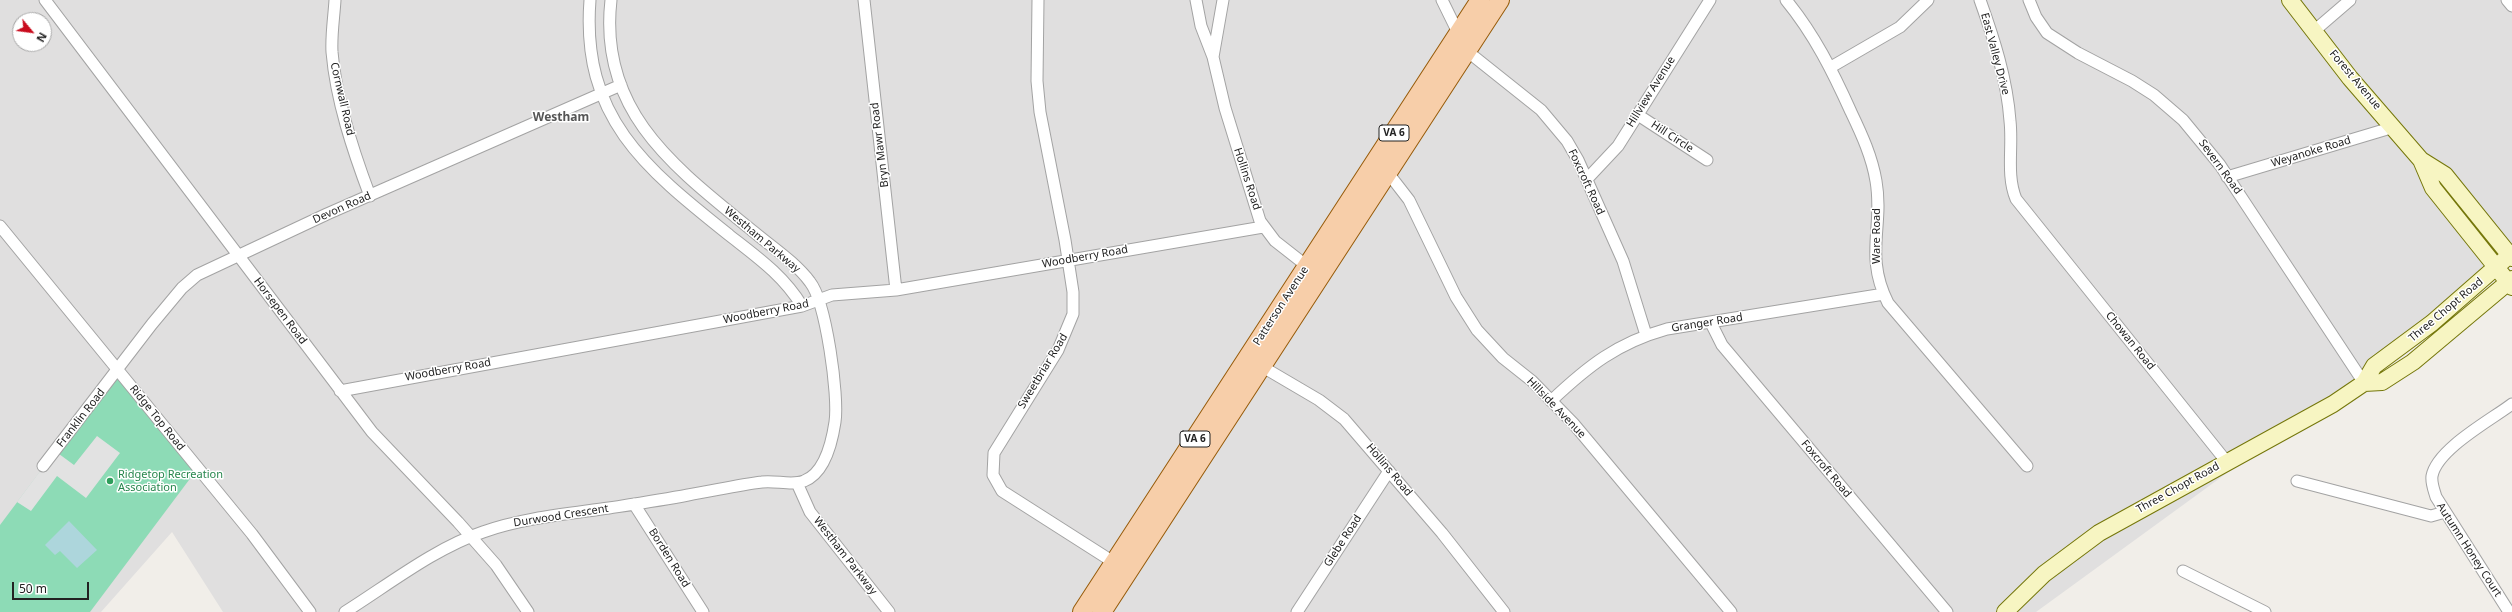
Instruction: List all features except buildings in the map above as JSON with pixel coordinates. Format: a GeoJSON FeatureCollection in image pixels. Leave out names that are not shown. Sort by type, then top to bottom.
{"type":"FeatureCollection","features":[{"type":"Feature","properties":{"kind":"main road","name":"Patterson Avenue"},"geometry":{"type":"LineString","coordinates":[[1255,362],[1306,266],[1480,0]]}},
{"type":"Feature","properties":{"kind":"main road","name":"Patterson Avenue"},"geometry":{"type":"LineString","coordinates":[[1082,612],[1121,567],[1255,362],[1321,276],[1500,0]]}},
{"type":"Feature","properties":{"kind":"main road","name":"Forest Avenue"},"geometry":{"type":"LineString","coordinates":[[2290,0],[2350,78],[2421,160],[2432,188],[2496,267],[2511,282]]}},
{"type":"Feature","properties":{"kind":"main road","name":"Forest Avenue"},"geometry":{"type":"LineString","coordinates":[[2421,160],[2445,175],[2511,256]]}},
{"type":"Feature","properties":{"kind":"main road","name":"Three Chopt Road"},"geometry":{"type":"LineString","coordinates":[[2005,612],[2044,574],[2099,533],[2226,461],[2332,404],[2364,383],[2374,366],[2432,323],[2496,267],[2511,256]]}},
{"type":"Feature","properties":{"kind":"main road","name":"Three Chopt Road"},"geometry":{"type":"LineString","coordinates":[[2364,383],[2382,382],[2413,362],[2511,282]]}},
{"type":"Feature","properties":{"kind":"main road","name":"Patterson Avenue"},"geometry":{"type":"LineString","coordinates":[[1102,612],[1121,567]]}},
{"type":"Feature","properties":{"kind":"street","name":"Horsepen Road"},"geometry":{"type":"LineString","coordinates":[[45,0],[372,432],[403,468],[471,537],[496,565],[528,612]]}},
{"type":"Feature","properties":{"kind":"street","name":"Cornwall Road"},"geometry":{"type":"LineString","coordinates":[[335,0],[332,38],[334,73],[360,170],[370,196]]}},
{"type":"Feature","properties":{"kind":"street","name":"Westham Parkway"},"geometry":{"type":"LineString","coordinates":[[590,0],[592,60],[602,94],[622,135],[648,167],[688,202],[786,282],[802,306]]}},
{"type":"Feature","properties":{"kind":"street","name":"Westham Parkway"},"geometry":{"type":"LineString","coordinates":[[611,0],[610,37],[615,68],[631,110],[660,150],[691,180],[790,261],[812,284],[819,301],[832,365],[836,416],[830,448],[823,461],[807,480],[797,483],[810,512],[889,612]]}},
{"type":"Feature","properties":{"kind":"street","name":"Bryn Mawr Road"},"geometry":{"type":"LineString","coordinates":[[864,0],[896,290]]}},
{"type":"Feature","properties":{"kind":"street","name":"Sweetbriar Road"},"geometry":{"type":"LineString","coordinates":[[1038,0],[1037,80],[1040,112],[1068,260],[1073,292],[1072,314],[1067,331],[994,453],[993,475],[1002,491],[1121,567]]}},
{"type":"Feature","properties":{"kind":"street","name":"Hollins Road"},"geometry":{"type":"LineString","coordinates":[[1196,0],[1200,26],[1213,57],[1225,108],[1263,227],[1275,241],[1321,276]]}},
{"type":"Feature","properties":{"kind":"street","name":"Hollins Road"},"geometry":{"type":"LineString","coordinates":[[1213,57],[1223,0]]}},
{"type":"Feature","properties":{"kind":"street","name":"Foxcroft Road"},"geometry":{"type":"LineString","coordinates":[[1442,0],[1467,51],[1541,110],[1567,141],[1587,179],[1623,260],[1646,335]]}},
{"type":"Feature","properties":{"kind":"street","name":"Hillview Avenue"},"geometry":{"type":"LineString","coordinates":[[1587,179],[1618,146],[1710,0]]}},
{"type":"Feature","properties":{"kind":"street","name":"Ware Road"},"geometry":{"type":"LineString","coordinates":[[1786,0],[1800,17],[1831,67],[1864,141],[1873,168],[1877,196],[1875,265],[1884,294],[1900,319],[2027,466]]}},
{"type":"Feature","properties":{"kind":"street"},"geometry":{"type":"LineString","coordinates":[[1831,67],[1894,31],[1928,0]]}},
{"type":"Feature","properties":{"kind":"street","name":"East Valley Drive"},"geometry":{"type":"LineString","coordinates":[[1980,0],[1998,56],[2007,96],[2013,192],[2023,209],[2033,221]]}},
{"type":"Feature","properties":{"kind":"street","name":"Severn Road"},"geometry":{"type":"LineString","coordinates":[[2029,0],[2038,21],[2047,33],[2078,53],[2132,81],[2170,108],[2198,138],[2227,176],[2364,383]]}},
{"type":"Feature","properties":{"kind":"street"},"geometry":{"type":"LineString","coordinates":[[2314,31],[2350,0]]}},
{"type":"Feature","properties":{"kind":"street"},"geometry":{"type":"LineString","coordinates":[[2507,0],[2512,6]]}},
{"type":"Feature","properties":{"kind":"street","name":"Devon Road"},"geometry":{"type":"LineString","coordinates":[[117,369],[182,288],[197,274],[621,85]]}},
{"type":"Feature","properties":{"kind":"street","name":"Hill Circle"},"geometry":{"type":"LineString","coordinates":[[1638,115],[1707,160]]}},
{"type":"Feature","properties":{"kind":"street","name":"Weyanoke Road"},"geometry":{"type":"LineString","coordinates":[[2227,176],[2394,127]]}},
{"type":"Feature","properties":{"kind":"street","name":"Hillside Avenue"},"geometry":{"type":"LineString","coordinates":[[1376,159],[1409,200],[1464,312],[1494,349],[1532,381],[1551,401],[1731,612]]}},
{"type":"Feature","properties":{"kind":"street","name":"Chowan Road"},"geometry":{"type":"LineString","coordinates":[[2033,221],[2226,461]]}},
{"type":"Feature","properties":{"kind":"street","name":"Ridge Top Road"},"geometry":{"type":"LineString","coordinates":[[0,226],[252,534],[310,612]]}},
{"type":"Feature","properties":{"kind":"street","name":"Woodberry Road"},"geometry":{"type":"LineString","coordinates":[[340,391],[802,306],[832,295],[896,290],[1263,227]]}},
{"type":"Feature","properties":{"kind":"street","name":"Granger Road"},"geometry":{"type":"LineString","coordinates":[[1551,401],[1597,360],[1646,335],[1884,294]]}},
{"type":"Feature","properties":{"kind":"street","name":"Foxcroft Road"},"geometry":{"type":"LineString","coordinates":[[1711,323],[1722,345],[1947,612]]}},
{"type":"Feature","properties":{"kind":"street","name":"Hollins Road"},"geometry":{"type":"LineString","coordinates":[[1255,362],[1319,400],[1344,419],[1389,471],[1504,612]]}},
{"type":"Feature","properties":{"kind":"street","name":"Franklin Road"},"geometry":{"type":"LineString","coordinates":[[44,466],[117,369]]}},
{"type":"Feature","properties":{"kind":"street","name":"Autumn Honey Court"},"geometry":{"type":"LineString","coordinates":[[2509,612],[2445,512],[2436,497],[2432,484],[2437,464],[2446,452],[2512,404]]}},
{"type":"Feature","properties":{"kind":"street","name":"Glebe Road"},"geometry":{"type":"LineString","coordinates":[[1298,612],[1389,471]]}},
{"type":"Feature","properties":{"kind":"street"},"geometry":{"type":"LineString","coordinates":[[2297,481],[2431,516],[2445,512]]}},
{"type":"Feature","properties":{"kind":"street","name":"Durwood Crescent"},"geometry":{"type":"LineString","coordinates":[[345,612],[449,547],[471,537],[514,524],[762,482],[797,483]]}},
{"type":"Feature","properties":{"kind":"street","name":"Borden Road"},"geometry":{"type":"LineString","coordinates":[[634,504],[703,612]]}},
{"type":"Feature","properties":{"kind":"street"},"geometry":{"type":"LineString","coordinates":[[2183,571],[2265,612]]}},
{"type":"Feature","properties":{"kind":"shaded area"},"geometry":{"type":"Polygon","coordinates":[[[0,0],[2512,0],[2512,256],[2374,366],[2036,612],[223,612],[172,532],[101,612],[59,612],[0,564],[0,0]]]}},
{"type":"Feature","properties":{"kind":"shaded area"},"geometry":{"type":"Polygon","coordinates":[[[97,436],[120,453],[86,498],[57,476],[31,511],[17,502],[55,451],[74,465],[97,436]]]}},
{"type":"Feature","properties":{"kind":"green space","name":"Ridgetop Recreation Association"},"geometry":{"type":"Polygon","coordinates":[[[117,369],[198,468],[90,612],[0,612],[0,525],[117,369]]]}},
{"type":"Feature","properties":{"kind":"water"},"geometry":{"type":"Polygon","coordinates":[[[69,521],[97,550],[77,568],[60,551],[55,555],[45,545],[69,521]]]}},
{"type":"Feature","properties":{"kind":"place","name":"Ridgetop Recreation Association"},"geometry":{"type":"Point","coordinates":[110,481]}},
{"type":"Feature","properties":{"kind":"district","name":"Westham"},"geometry":{"type":"Point","coordinates":[561,118]}}]}
